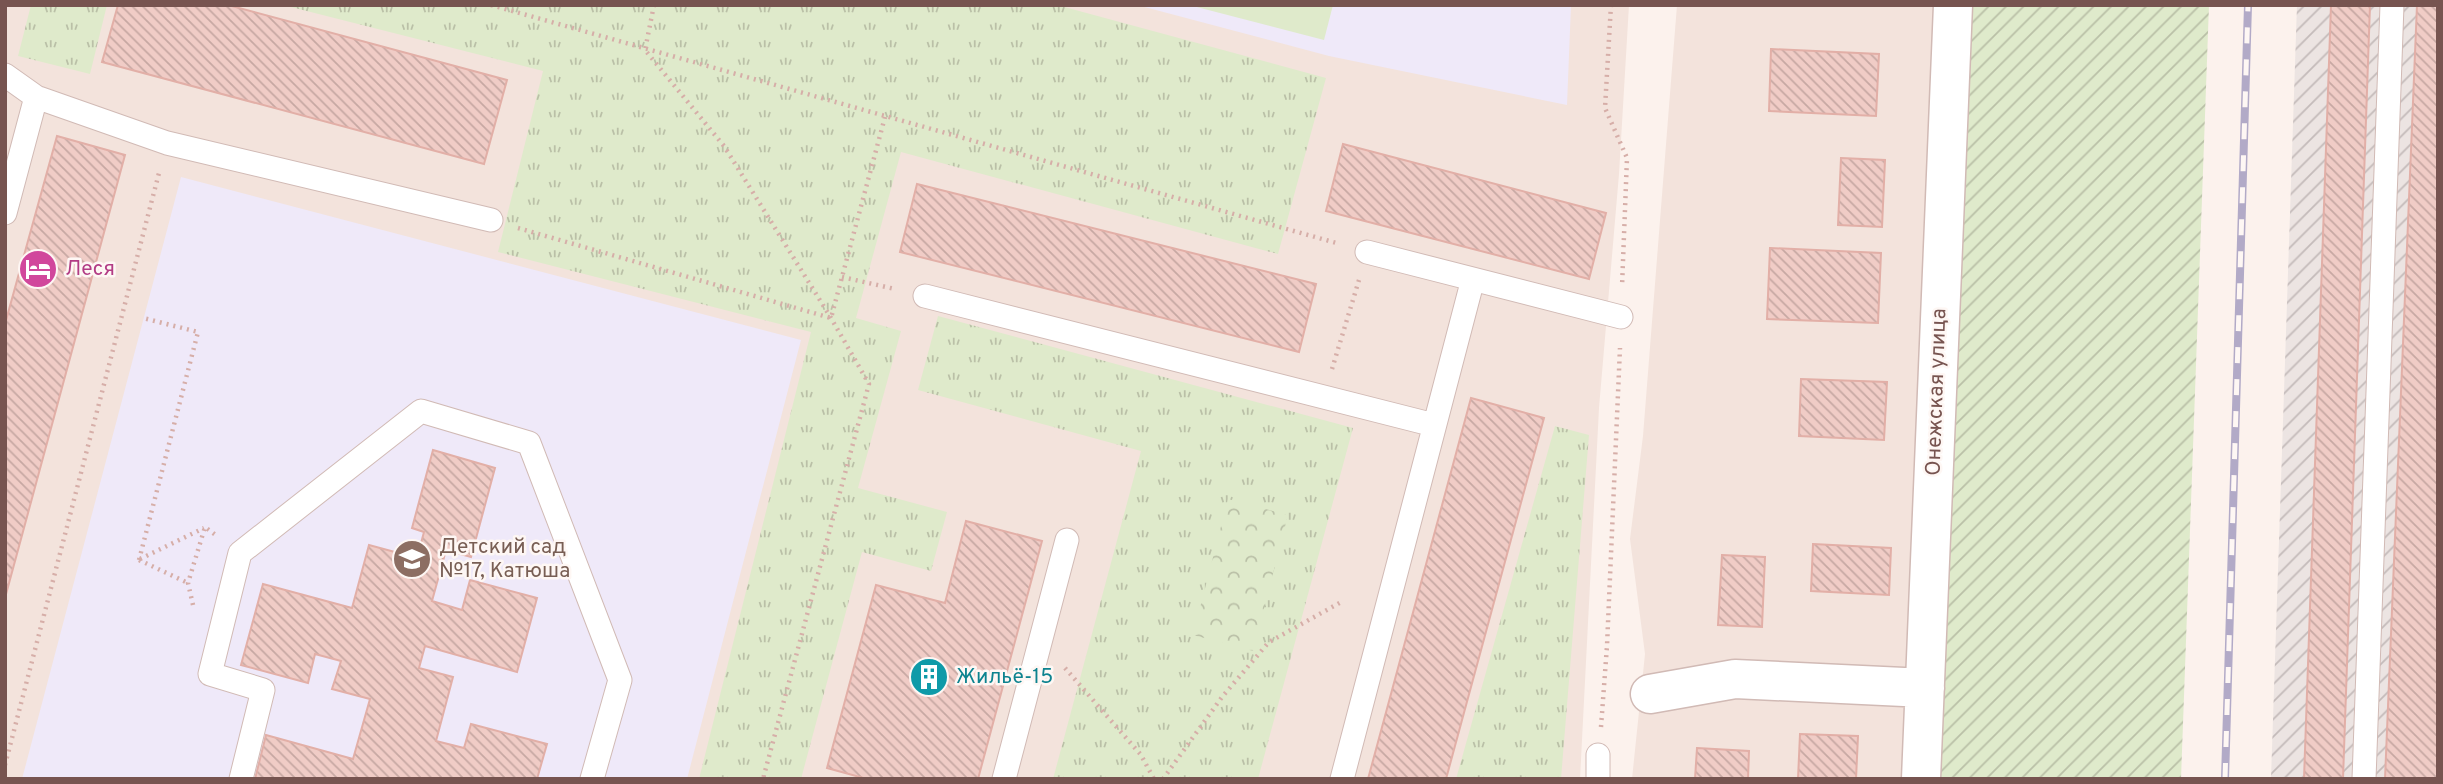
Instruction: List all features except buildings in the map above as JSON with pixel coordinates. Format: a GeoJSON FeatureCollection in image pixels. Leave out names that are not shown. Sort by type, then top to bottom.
{"type":"FeatureCollection","features":[{"type":"Feature","properties":{"kind":"street","name":"Онежская улица"},"geometry":{"type":"LineString","coordinates":[[1921,779],[1953,5]]}},
{"type":"Feature","properties":{"kind":"street"},"geometry":{"type":"LineString","coordinates":[[1650,694],[1735,679],[1925,688]]}},
{"type":"Feature","properties":{"kind":"lane"},"geometry":{"type":"LineString","coordinates":[[2364,779],[2392,5]]}},
{"type":"Feature","properties":{"kind":"lane"},"geometry":{"type":"LineString","coordinates":[[5,75],[36,97],[167,144],[491,220]]}},
{"type":"Feature","properties":{"kind":"lane"},"geometry":{"type":"LineString","coordinates":[[5,213],[36,97]]}},
{"type":"Feature","properties":{"kind":"lane"},"geometry":{"type":"LineString","coordinates":[[1367,252],[1621,317]]}},
{"type":"Feature","properties":{"kind":"lane"},"geometry":{"type":"LineString","coordinates":[[1342,779],[1473,279]]}},
{"type":"Feature","properties":{"kind":"lane"},"geometry":{"type":"LineString","coordinates":[[925,296],[1434,425]]}},
{"type":"Feature","properties":{"kind":"lane"},"geometry":{"type":"LineString","coordinates":[[241,779],[263,690],[210,674],[240,553],[421,411],[529,443],[620,680],[592,779]]}},
{"type":"Feature","properties":{"kind":"lane"},"geometry":{"type":"LineString","coordinates":[[1004,779],[1067,540]]}},
{"type":"Feature","properties":{"kind":"lane"},"geometry":{"type":"LineString","coordinates":[[1598,755],[1598,779]]}},
{"type":"Feature","properties":{"kind":"path"},"geometry":{"type":"LineString","coordinates":[[491,5],[1367,252],[1323,398]]}},
{"type":"Feature","properties":{"kind":"path"},"geometry":{"type":"LineString","coordinates":[[645,50],[654,5]]}},
{"type":"Feature","properties":{"kind":"path"},"geometry":{"type":"LineString","coordinates":[[1598,755],[1607,646],[1627,158],[1605,108],[1611,5]]}},
{"type":"Feature","properties":{"kind":"path"},"geometry":{"type":"LineString","coordinates":[[645,50],[724,146],[869,384],[763,779]]}},
{"type":"Feature","properties":{"kind":"path"},"geometry":{"type":"LineString","coordinates":[[831,318],[885,117]]}},
{"type":"Feature","properties":{"kind":"path"},"geometry":{"type":"LineString","coordinates":[[5,765],[167,144]]}},
{"type":"Feature","properties":{"kind":"path"},"geometry":{"type":"LineString","coordinates":[[491,220],[831,318]]}},
{"type":"Feature","properties":{"kind":"path"},"geometry":{"type":"LineString","coordinates":[[842,277],[925,296]]}},
{"type":"Feature","properties":{"kind":"path"},"geometry":{"type":"LineString","coordinates":[[139,560],[198,332],[143,318]]}},
{"type":"Feature","properties":{"kind":"path"},"geometry":{"type":"LineString","coordinates":[[139,560],[205,527]]}},
{"type":"Feature","properties":{"kind":"path"},"geometry":{"type":"LineString","coordinates":[[139,560],[188,583]]}},
{"type":"Feature","properties":{"kind":"path"},"geometry":{"type":"LineString","coordinates":[[1163,779],[1222,697],[1269,642],[1343,601]]}},
{"type":"Feature","properties":{"kind":"path"},"geometry":{"type":"LineString","coordinates":[[1040,641],[1141,755],[1154,779]]}},
{"type":"Feature","properties":{"kind":"shaded area"},"geometry":{"type":"Polygon","coordinates":[[[5,5],[1629,5],[1619,174],[1599,408],[1580,779],[5,779],[5,5]]]}},
{"type":"Feature","properties":{"kind":"shaded area"},"geometry":{"type":"Polygon","coordinates":[[[1137,5],[1571,5],[1567,105],[1329,56],[1137,5]]]}},
{"type":"Feature","properties":{"kind":"shaded area"},"geometry":{"type":"Polygon","coordinates":[[[1677,5],[1937,5],[1908,779],[1632,779],[1645,654],[1630,539],[1643,436],[1677,5]]]}},
{"type":"Feature","properties":{"kind":"shaded area"},"geometry":{"type":"Polygon","coordinates":[[[2297,5],[2438,5],[2438,779],[2271,779],[2297,5]]]}},
{"type":"Feature","properties":{"kind":"shaded area","name":"Детский сад №17, Катюша"},"geometry":{"type":"Polygon","coordinates":[[[181,177],[801,340],[687,779],[22,779],[181,177]]]}},
{"type":"Feature","properties":{"kind":"green space"},"geometry":{"type":"Polygon","coordinates":[[[31,5],[107,5],[90,74],[18,56],[31,5]]]}},
{"type":"Feature","properties":{"kind":"green space"},"geometry":{"type":"Polygon","coordinates":[[[283,5],[1057,5],[1326,78],[1278,254],[901,152],[856,318],[901,331],[858,488],[947,512],[931,571],[862,552],[801,779],[699,779],[811,332],[498,252],[543,71],[283,5]]]}},
{"type":"Feature","properties":{"kind":"green space"},"geometry":{"type":"Polygon","coordinates":[[[1189,5],[1333,5],[1324,40],[1189,5]]]}},
{"type":"Feature","properties":{"kind":"green space"},"geometry":{"type":"Polygon","coordinates":[[[1968,5],[2209,5],[2181,779],[1935,779],[1968,5]]]}},
{"type":"Feature","properties":{"kind":"green space"},"geometry":{"type":"Polygon","coordinates":[[[938,316],[1353,428],[1258,779],[1053,779],[1141,451],[918,390],[938,316]]]}},
{"type":"Feature","properties":{"kind":"green space"},"geometry":{"type":"Polygon","coordinates":[[[1555,426],[1589,435],[1561,779],[1456,779],[1555,426]]]}},
{"type":"Feature","properties":{"kind":"green space"},"geometry":{"type":"Polygon","coordinates":[[[1228,499],[1288,515],[1253,651],[1193,635],[1228,499]]]}},
{"type":"Feature","properties":{"kind":"railway"},"geometry":{"type":"LineString","coordinates":[[2225,779],[2248,5]]}},
{"type":"Feature","properties":{"kind":"place","name":"Леся"},"geometry":{"type":"Point","coordinates":[38,269]}},
{"type":"Feature","properties":{"kind":"place","name":"Детский сад №17, Катюша"},"geometry":{"type":"Point","coordinates":[412,559]}},
{"type":"Feature","properties":{"kind":"place","name":"Жильё-15"},"geometry":{"type":"Point","coordinates":[929,677]}}]}
